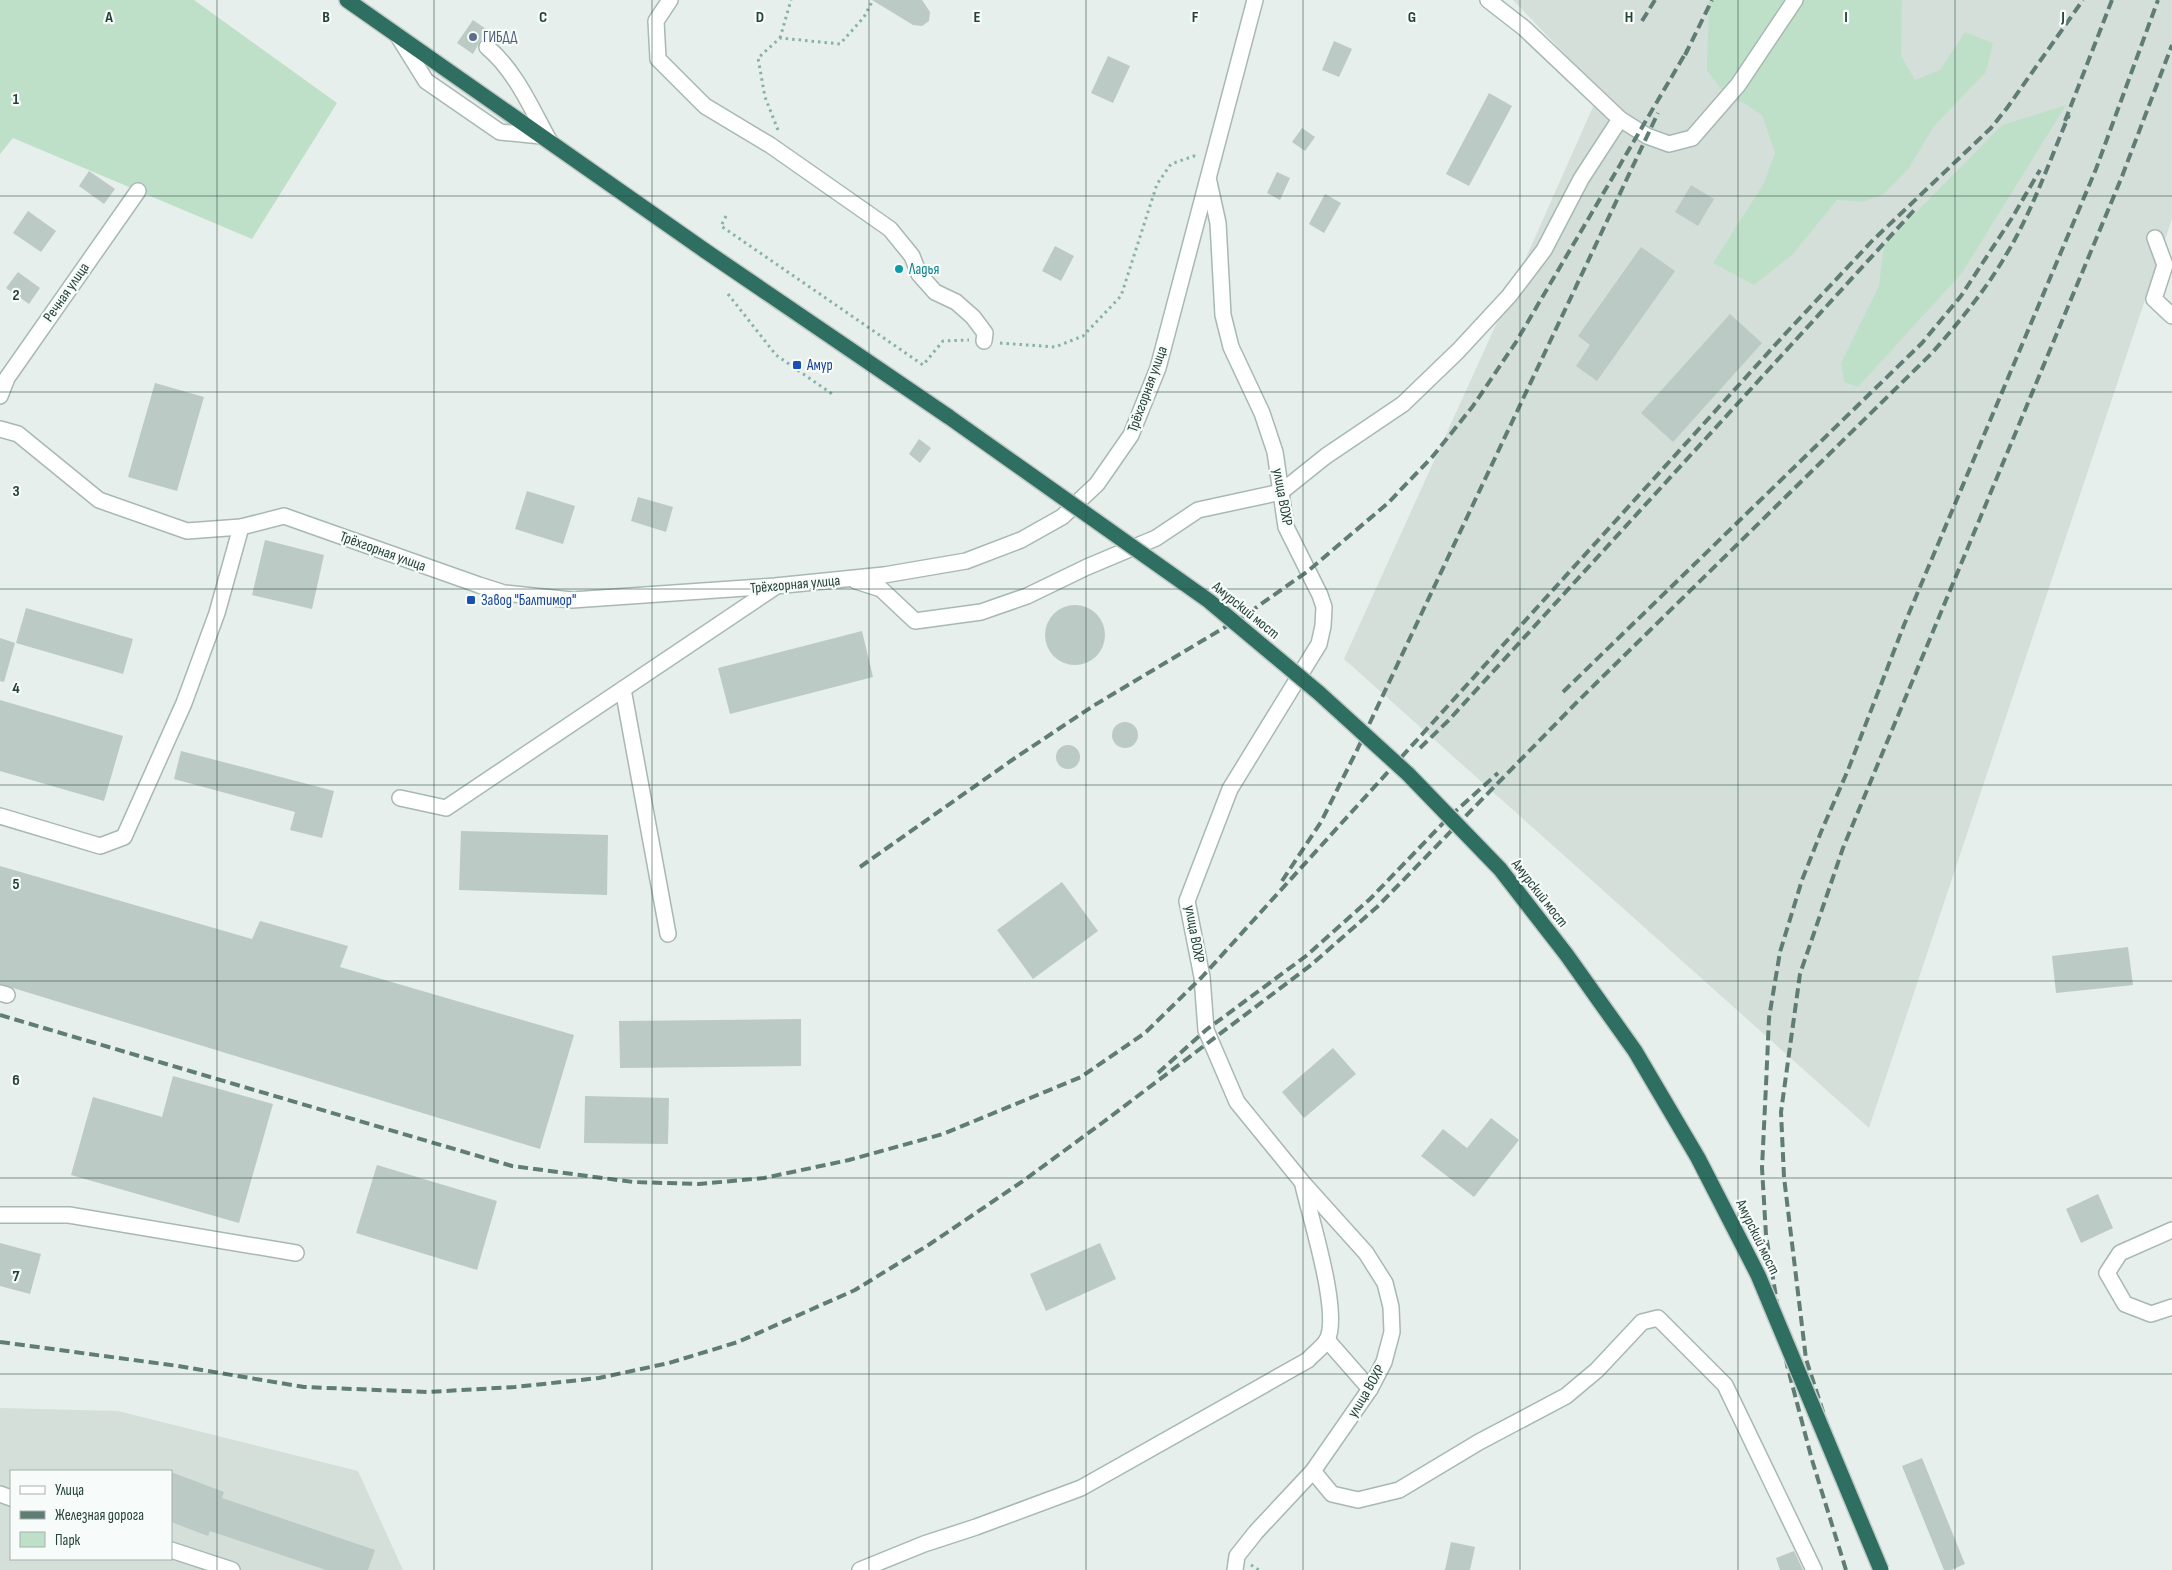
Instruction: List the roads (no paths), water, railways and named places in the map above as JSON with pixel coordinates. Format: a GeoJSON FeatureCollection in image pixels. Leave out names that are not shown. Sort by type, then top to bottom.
{"type":"FeatureCollection","features":[{"type":"Feature","properties":{"kind":"highway","name":"Амурский мост"},"geometry":{"type":"LineString","coordinates":[[347,0],[704,250],[949,417],[1209,601],[1319,693],[1380,749],[1500,869],[1566,954],[1635,1051],[1698,1158],[1758,1275],[1881,1570]]}},
{"type":"Feature","properties":{"kind":"street"},"geometry":{"type":"LineString","coordinates":[[670,0],[656,22],[658,59],[704,106],[770,145],[890,229],[912,256],[920,274],[935,292],[956,302],[973,317],[985,333],[984,341]]}},
{"type":"Feature","properties":{"kind":"street","name":"Трёхгорная улица"},"geometry":{"type":"LineString","coordinates":[[0,429],[18,434],[99,500],[187,531],[240,527],[284,516],[479,585],[504,593],[528,597],[572,600],[775,586],[884,575],[966,561],[1021,540],[1062,518],[1097,484],[1132,435],[1158,368],[1255,0]]}},
{"type":"Feature","properties":{"kind":"street"},"geometry":{"type":"LineString","coordinates":[[1488,0],[1524,28],[1620,118],[1647,136],[1669,144],[1692,138],[1738,85],[1795,0]]}},
{"type":"Feature","properties":{"kind":"street"},"geometry":{"type":"LineString","coordinates":[[398,36],[426,81],[500,132],[545,139]]}},
{"type":"Feature","properties":{"kind":"street"},"geometry":{"type":"LineString","coordinates":[[487,47],[500,57],[512,75],[545,139]]}},
{"type":"Feature","properties":{"kind":"street"},"geometry":{"type":"LineString","coordinates":[[850,579],[881,589],[915,621],[981,612],[1027,596],[1087,567],[1156,538],[1198,510],[1281,492],[1326,456],[1403,404],[1458,351],[1509,296],[1544,250],[1581,179],[1620,118]]}},
{"type":"Feature","properties":{"kind":"street","name":"улица ВОХР"},"geometry":{"type":"LineString","coordinates":[[1208,180],[1218,223],[1223,315],[1231,347],[1262,413],[1275,452],[1286,527],[1320,595],[1324,607],[1323,626],[1319,644],[1230,789],[1187,900],[1202,977],[1206,1030],[1236,1102],[1303,1183],[1366,1254],[1386,1283],[1391,1307],[1392,1332],[1384,1362],[1370,1389],[1313,1471],[1256,1532],[1237,1556],[1235,1570]]}},
{"type":"Feature","properties":{"kind":"street","name":"Речная улица"},"geometry":{"type":"LineString","coordinates":[[0,396],[7,378],[138,191]]}},
{"type":"Feature","properties":{"kind":"street"},"geometry":{"type":"LineString","coordinates":[[2155,238],[2165,264],[2154,299],[2172,316]]}},
{"type":"Feature","properties":{"kind":"street"},"geometry":{"type":"LineString","coordinates":[[0,816],[100,846],[124,837],[184,703],[217,613],[240,527]]}},
{"type":"Feature","properties":{"kind":"street"},"geometry":{"type":"LineString","coordinates":[[400,798],[446,808],[775,586]]}},
{"type":"Feature","properties":{"kind":"street"},"geometry":{"type":"LineString","coordinates":[[623,688],[668,934]]}},
{"type":"Feature","properties":{"kind":"street"},"geometry":{"type":"LineString","coordinates":[[860,1570],[924,1544],[1081,1488],[1308,1360],[1327,1340],[1331,1319],[1329,1297],[1303,1183]]}},
{"type":"Feature","properties":{"kind":"street"},"geometry":{"type":"LineString","coordinates":[[0,1215],[69,1214],[296,1253]]}},
{"type":"Feature","properties":{"kind":"street"},"geometry":{"type":"LineString","coordinates":[[2172,1230],[2120,1253],[2108,1273],[2125,1304],[2150,1314],[2172,1307]]}},
{"type":"Feature","properties":{"kind":"street"},"geometry":{"type":"LineString","coordinates":[[1313,1471],[1332,1494],[1358,1500],[1400,1490],[1479,1442],[1566,1396],[1597,1370],[1642,1322],[1658,1318],[1725,1385],[1814,1570]]}},
{"type":"Feature","properties":{"kind":"street"},"geometry":{"type":"LineString","coordinates":[[1327,1340],[1370,1389]]}},
{"type":"Feature","properties":{"kind":"street"},"geometry":{"type":"LineString","coordinates":[[172,1550],[232,1570]]}},
{"type":"Feature","properties":{"kind":"railway"},"geometry":{"type":"LineString","coordinates":[[1642,21],[1655,0]]}},
{"type":"Feature","properties":{"kind":"railway"},"geometry":{"type":"LineString","coordinates":[[1685,55],[1712,0]]}},
{"type":"Feature","properties":{"kind":"railway"},"geometry":{"type":"LineString","coordinates":[[0,1015],[512,1166],[633,1182],[699,1184],[764,1178],[849,1160],[943,1134],[1081,1077],[1145,1033],[1202,977],[1786,333],[1872,241],[1991,128],[2083,0]]}},
{"type":"Feature","properties":{"kind":"railway"},"geometry":{"type":"LineString","coordinates":[[2065,121],[2112,0]]}},
{"type":"Feature","properties":{"kind":"railway"},"geometry":{"type":"LineString","coordinates":[[1846,1570],[1812,1460],[1787,1365],[1766,1235],[1762,1168],[1769,1018],[1780,952],[1802,880],[1821,832],[1848,770],[1904,625],[2096,169],[2158,0]]}},
{"type":"Feature","properties":{"kind":"railway"},"geometry":{"type":"LineString","coordinates":[[1874,1570],[1806,1359],[1784,1177],[1781,1112],[1800,974],[1843,848],[2121,179],[2172,45]]}},
{"type":"Feature","properties":{"kind":"railway"},"geometry":{"type":"LineString","coordinates":[[860,867],[1015,758],[1093,706],[1247,614],[1308,571],[1388,503],[1433,456],[1473,406],[1516,342],[1688,49]]}},
{"type":"Feature","properties":{"kind":"railway"},"geometry":{"type":"LineString","coordinates":[[1282,881],[1321,822],[1358,748],[1658,113]]}},
{"type":"Feature","properties":{"kind":"railway"},"geometry":{"type":"LineString","coordinates":[[0,1342],[178,1366],[304,1387],[428,1392],[515,1387],[599,1378],[669,1363],[738,1342],[855,1290],[930,1244],[1023,1181],[1311,965],[1377,907],[1578,701],[1932,353],[1971,306],[2006,255],[2032,204],[2069,115]]}},
{"type":"Feature","properties":{"kind":"railway"},"geometry":{"type":"LineString","coordinates":[[1563,692],[1922,343],[1961,296],[2012,218],[2040,170]]}},
{"type":"Feature","properties":{"kind":"railway"},"geometry":{"type":"LineString","coordinates":[[1420,748],[1448,721],[1917,207]]}},
{"type":"Feature","properties":{"kind":"railway"},"geometry":{"type":"LineString","coordinates":[[1158,1073],[1206,1030],[1306,956],[1370,899],[1448,818],[1498,773]]}},
{"type":"Feature","properties":{"kind":"place","name":"ГИБДД"},"geometry":{"type":"Point","coordinates":[473,37]}},
{"type":"Feature","properties":{"kind":"place","name":"Ладья"},"geometry":{"type":"Point","coordinates":[899,269]}},
{"type":"Feature","properties":{"kind":"place","name":"Амур"},"geometry":{"type":"Point","coordinates":[797,365]}},
{"type":"Feature","properties":{"kind":"place","name":"Завод \"Балтимор\""},"geometry":{"type":"Point","coordinates":[471,600]}}]}
